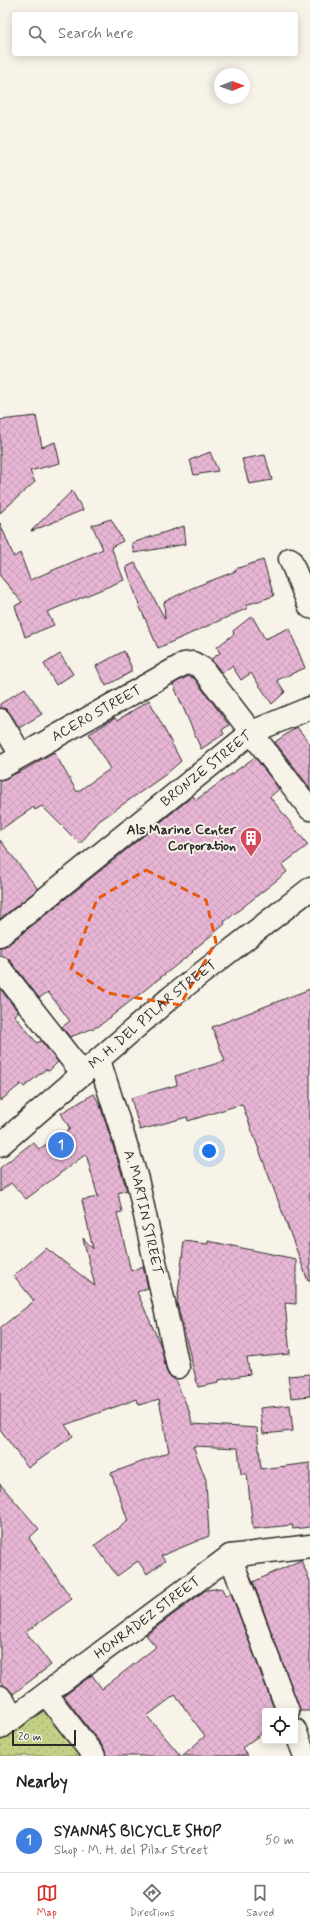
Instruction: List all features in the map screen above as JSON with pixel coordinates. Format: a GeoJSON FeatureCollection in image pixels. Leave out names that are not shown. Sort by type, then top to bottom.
{"type":"FeatureCollection","features":[{"type":"Feature","properties":{"kind":"street"},"geometry":{"type":"LineString","coordinates":[[290,559],[310,607]]}},
{"type":"Feature","properties":{"kind":"street","name":"ACERO STREET"},"geometry":{"type":"LineString","coordinates":[[0,768],[184,664],[193,663],[202,668],[252,732]]}},
{"type":"Feature","properties":{"kind":"street","name":"BRONZE STREET"},"geometry":{"type":"LineString","coordinates":[[0,935],[252,732],[310,708]]}},
{"type":"Feature","properties":{"kind":"street"},"geometry":{"type":"LineString","coordinates":[[0,720],[21,755]]}},
{"type":"Feature","properties":{"kind":"street"},"geometry":{"type":"LineString","coordinates":[[252,732],[310,809]]}},
{"type":"Feature","properties":{"kind":"street","name":"M. H. DEL PILAR STREET"},"geometry":{"type":"LineString","coordinates":[[0,1145],[171,997],[310,889]]}},
{"type":"Feature","properties":{"kind":"street"},"geometry":{"type":"LineString","coordinates":[[0,968],[83,1074]]}},
{"type":"Feature","properties":{"kind":"street","name":"A. MARTIN STREET"},"geometry":{"type":"LineString","coordinates":[[99,1060],[137,1179],[178,1367]]}},
{"type":"Feature","properties":{"kind":"street","name":"HONRADEZ STREET"},"geometry":{"type":"LineString","coordinates":[[8,1722],[230,1556],[310,1546]]}},
{"type":"Feature","properties":{"kind":"street"},"geometry":{"type":"LineString","coordinates":[[230,1556],[287,1708]]}},
{"type":"Feature","properties":{"kind":"street"},"geometry":{"type":"LineString","coordinates":[[46,1694],[94,1756]]}},
{"type":"Feature","properties":{"kind":"street"},"geometry":{"type":"LineString","coordinates":[[0,1697],[8,1722]]}},
{"type":"Feature","properties":{"kind":"street"},"geometry":{"type":"LineString","coordinates":[[298,1738],[305,1756]]}},
{"type":"Feature","properties":{"kind":"highlighted area"},"geometry":{"type":"Polygon","coordinates":[[[146,870],[206,900],[216,942],[180,1005],[107,993],[71,969],[97,899],[146,870]]]}},
{"type":"Feature","properties":{"kind":"green space"},"geometry":{"type":"Polygon","coordinates":[[[47,1698],[90,1756],[0,1756],[0,1733],[47,1698]]]}},
{"type":"Feature","properties":{"kind":"building"},"geometry":{"type":"Polygon","coordinates":[[[36,416],[42,447],[55,442],[60,463],[30,471],[35,482],[0,513],[0,420],[36,416]]]}},
{"type":"Feature","properties":{"kind":"building"},"geometry":{"type":"Polygon","coordinates":[[[210,452],[218,471],[194,475],[190,460],[210,452]]]}},
{"type":"Feature","properties":{"kind":"building"},"geometry":{"type":"Polygon","coordinates":[[[265,455],[272,480],[249,484],[242,459],[265,455]]]}},
{"type":"Feature","properties":{"kind":"building"},"geometry":{"type":"Polygon","coordinates":[[[72,491],[83,510],[31,531],[72,491]]]}},
{"type":"Feature","properties":{"kind":"building"},"geometry":{"type":"Polygon","coordinates":[[[111,519],[123,541],[111,547],[124,580],[47,612],[54,625],[25,637],[15,606],[22,602],[0,576],[0,523],[14,557],[20,553],[30,580],[103,549],[92,525],[111,519]]]}},
{"type":"Feature","properties":{"kind":"building"},"geometry":{"type":"Polygon","coordinates":[[[184,526],[186,544],[134,553],[132,543],[184,526]]]}},
{"type":"Feature","properties":{"kind":"building"},"geometry":{"type":"Polygon","coordinates":[[[263,560],[274,596],[246,605],[248,608],[158,648],[139,605],[126,567],[135,563],[165,619],[164,602],[192,588],[236,571],[235,569],[263,560]]]}},
{"type":"Feature","properties":{"kind":"building"},"geometry":{"type":"Polygon","coordinates":[[[252,616],[265,639],[289,628],[305,668],[277,680],[285,692],[272,704],[251,673],[241,680],[232,666],[222,673],[211,659],[220,653],[217,647],[234,634],[233,631],[252,616]]]}},
{"type":"Feature","properties":{"kind":"building"},"geometry":{"type":"Polygon","coordinates":[[[124,651],[131,666],[131,672],[106,686],[96,666],[124,651]]]}},
{"type":"Feature","properties":{"kind":"building"},"geometry":{"type":"Polygon","coordinates":[[[60,654],[73,674],[56,685],[44,664],[60,654]]]}},
{"type":"Feature","properties":{"kind":"building"},"geometry":{"type":"Polygon","coordinates":[[[188,676],[194,678],[229,725],[222,730],[224,734],[201,749],[173,684],[188,676]]]}},
{"type":"Feature","properties":{"kind":"building"},"geometry":{"type":"Polygon","coordinates":[[[25,688],[42,714],[19,728],[10,713],[6,709],[0,708],[0,704],[25,688]]]}},
{"type":"Feature","properties":{"kind":"building"},"geometry":{"type":"Polygon","coordinates":[[[149,700],[181,761],[165,775],[99,821],[80,844],[42,806],[35,810],[34,807],[0,830],[0,780],[24,770],[54,752],[77,792],[110,769],[89,734],[115,718],[117,721],[149,700]]]}},
{"type":"Feature","properties":{"kind":"building"},"geometry":{"type":"Polygon","coordinates":[[[297,727],[310,744],[310,788],[275,742],[297,727]]]}},
{"type":"Feature","properties":{"kind":"building"},"geometry":{"type":"Polygon","coordinates":[[[255,757],[279,789],[270,797],[308,845],[282,865],[287,872],[224,922],[225,924],[192,951],[193,952],[99,1026],[70,1037],[62,1027],[70,1021],[48,992],[39,998],[10,960],[0,956],[0,947],[8,945],[193,796],[196,800],[255,757]]]}},
{"type":"Feature","properties":{"kind":"building"},"geometry":{"type":"Polygon","coordinates":[[[0,840],[38,889],[0,919],[0,840]]]}},
{"type":"Feature","properties":{"kind":"building"},"geometry":{"type":"Polygon","coordinates":[[[0,988],[18,1012],[14,1015],[37,1043],[41,1041],[58,1062],[49,1071],[46,1069],[24,1087],[21,1084],[0,1101],[0,988]]]}},
{"type":"Feature","properties":{"kind":"building"},"geometry":{"type":"Polygon","coordinates":[[[310,989],[310,1280],[308,1281],[242,1104],[188,1121],[187,1117],[140,1130],[131,1098],[177,1085],[175,1076],[225,1061],[212,1027],[310,989]]]}},
{"type":"Feature","properties":{"kind":"building"},"geometry":{"type":"Polygon","coordinates":[[[94,1094],[100,1105],[127,1190],[118,1193],[122,1212],[117,1213],[131,1271],[143,1266],[148,1288],[137,1292],[161,1346],[166,1370],[169,1376],[175,1379],[190,1413],[192,1424],[257,1428],[261,1469],[310,1463],[310,1527],[293,1529],[292,1525],[253,1529],[247,1474],[241,1474],[238,1448],[193,1446],[206,1480],[209,1536],[161,1556],[165,1561],[147,1574],[138,1561],[117,1576],[95,1545],[128,1521],[111,1473],[169,1452],[159,1399],[139,1405],[137,1399],[65,1425],[73,1436],[28,1468],[0,1429],[0,1328],[34,1301],[14,1276],[46,1248],[95,1286],[83,1238],[93,1249],[82,1200],[98,1197],[86,1154],[26,1199],[11,1183],[0,1192],[0,1168],[33,1142],[39,1149],[70,1129],[61,1113],[94,1094]]]}},
{"type":"Feature","properties":{"kind":"building"},"geometry":{"type":"Polygon","coordinates":[[[184,1241],[208,1244],[208,1241],[296,1259],[296,1304],[285,1303],[290,1354],[247,1358],[250,1374],[219,1380],[219,1383],[198,1387],[177,1303],[184,1241]]]}},
{"type":"Feature","properties":{"kind":"building"},"geometry":{"type":"Polygon","coordinates":[[[310,1374],[310,1396],[291,1398],[288,1376],[310,1374]]]}},
{"type":"Feature","properties":{"kind":"building"},"geometry":{"type":"Polygon","coordinates":[[[290,1405],[293,1431],[263,1434],[260,1408],[290,1405]]]}},
{"type":"Feature","properties":{"kind":"building"},"geometry":{"type":"Polygon","coordinates":[[[0,1484],[39,1529],[29,1538],[72,1599],[26,1632],[51,1665],[13,1694],[0,1682],[0,1484]]]}},
{"type":"Feature","properties":{"kind":"building"},"geometry":{"type":"Polygon","coordinates":[[[301,1560],[310,1581],[310,1711],[300,1711],[253,1582],[301,1560]]]}},
{"type":"Feature","properties":{"kind":"building"},"geometry":{"type":"Polygon","coordinates":[[[222,1588],[225,1596],[231,1593],[274,1708],[262,1708],[262,1733],[242,1748],[248,1756],[182,1756],[205,1736],[175,1695],[147,1716],[181,1756],[106,1756],[104,1748],[64,1696],[92,1675],[102,1689],[156,1647],[146,1635],[206,1590],[222,1588]]]}},
{"type":"Feature","properties":{"kind":"place","name":"Als Marine Center Corporation"},"geometry":{"type":"Point","coordinates":[251,858]}},
{"type":"Feature","properties":{"kind":"place","name":"SYANNAS BICYCLE SHOP"},"geometry":{"type":"Point","coordinates":[61,1145]}}]}
